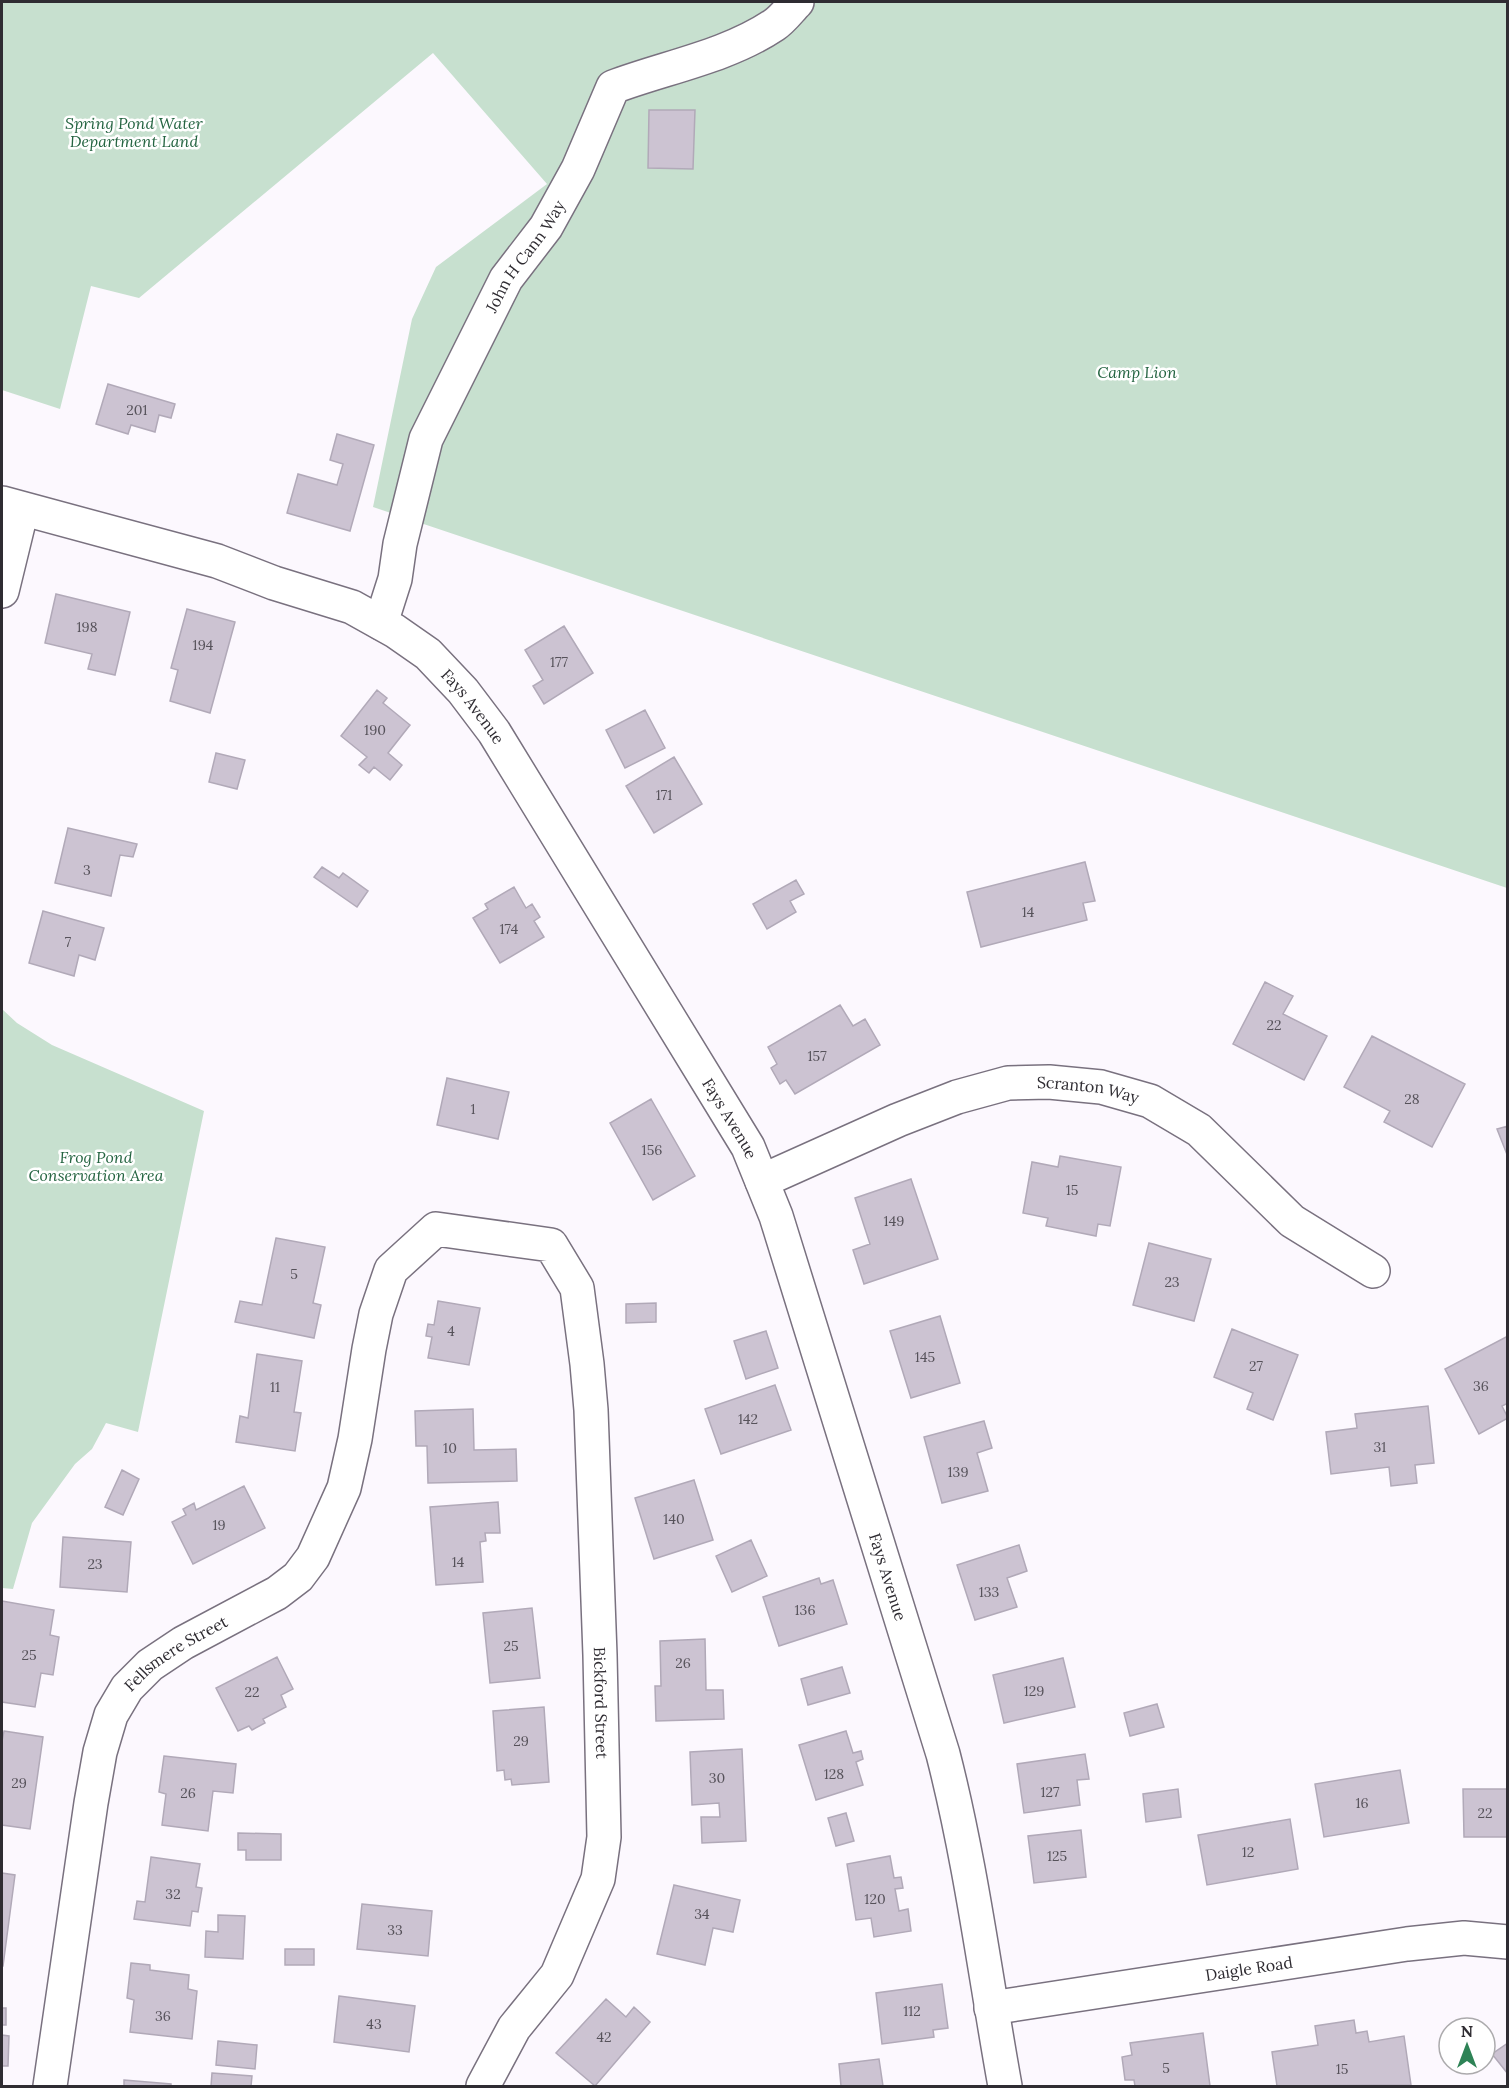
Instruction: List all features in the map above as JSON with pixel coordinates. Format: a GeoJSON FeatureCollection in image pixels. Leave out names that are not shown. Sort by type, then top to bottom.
{"type":"FeatureCollection","features":[{"type":"Feature","properties":{"kind":"street","name":"John H Cann Way"},"geometry":{"type":"LineString","coordinates":[[381,623],[395,579],[400,544],[426,439],[506,279],[546,227],[578,169],[613,87],[691,63],[740,43],[776,24],[797,2]]}},
{"type":"Feature","properties":{"kind":"street","name":"Fays Avenue"},"geometry":{"type":"LineString","coordinates":[[12,506],[217,561],[274,583],[352,607],[428,654],[463,691],[494,732],[748,1147],[780,1227],[943,1754],[972,1884],[1005,2086]]}},
{"type":"Feature","properties":{"kind":"street"},"geometry":{"type":"LineString","coordinates":[[2,591],[12,506]]}},
{"type":"Feature","properties":{"kind":"street","name":"Scranton Way"},"geometry":{"type":"LineString","coordinates":[[762,1181],[898,1120],[957,1097],[1008,1083],[1049,1082],[1101,1087],[1150,1101],[1199,1130],[1292,1221],[1373,1271]]}},
{"type":"Feature","properties":{"kind":"street","name":"Bickford Street"},"geometry":{"type":"LineString","coordinates":[[390,1270],[436,1229],[551,1245],[577,1288],[585,1333],[591,1410],[604,1837],[598,1880],[557,1975],[514,2028],[483,2086]]}},
{"type":"Feature","properties":{"kind":"street","name":"Fellsmere Street"},"geometry":{"type":"LineString","coordinates":[[50,2086],[91,1803],[100,1752],[111,1715],[127,1688],[150,1665],[183,1642],[277,1593],[298,1577],[313,1557],[344,1488],[355,1439],[376,1314],[390,1270]]}},
{"type":"Feature","properties":{"kind":"street","name":"Daigle Road"},"geometry":{"type":"LineString","coordinates":[[991,2008],[1407,1944],[1464,1938],[1508,1942]]}},
{"type":"Feature","properties":{"kind":"green space","name":"Camp Lion"},"geometry":{"type":"Polygon","coordinates":[[[2,2],[1507,2],[1507,888],[373,507],[412,319],[436,267],[547,184],[433,53],[139,298],[91,286],[60,409],[2,390],[2,2]]]}},
{"type":"Feature","properties":{"kind":"green space","name":"Frog Pond Conservation Area"},"geometry":{"type":"Polygon","coordinates":[[[2,1009],[17,1023],[52,1045],[204,1111],[138,1432],[106,1423],[92,1449],[75,1464],[32,1523],[13,1589],[2,1588],[2,1009]]]}},
{"type":"Feature","properties":{"kind":"building"},"geometry":{"type":"Polygon","coordinates":[[[649,110],[695,110],[693,169],[648,168],[649,110]]]}},
{"type":"Feature","properties":{"kind":"building"},"geometry":{"type":"Polygon","coordinates":[[[108,384],[175,404],[171,418],[159,415],[155,432],[131,425],[128,434],[96,424],[108,384]]]}},
{"type":"Feature","properties":{"kind":"building"},"geometry":{"type":"Polygon","coordinates":[[[337,434],[374,445],[350,531],[287,513],[298,474],[337,485],[343,464],[330,460],[337,434]]]}},
{"type":"Feature","properties":{"kind":"building"},"geometry":{"type":"Polygon","coordinates":[[[56,594],[130,612],[115,675],[88,669],[92,654],[45,643],[56,594]]]}},
{"type":"Feature","properties":{"kind":"building"},"geometry":{"type":"Polygon","coordinates":[[[187,609],[235,622],[210,713],[170,701],[178,670],[171,668],[187,609]]]}},
{"type":"Feature","properties":{"kind":"building"},"geometry":{"type":"Polygon","coordinates":[[[564,626],[593,673],[544,704],[533,686],[543,680],[525,650],[564,626]]]}},
{"type":"Feature","properties":{"kind":"building"},"geometry":{"type":"Polygon","coordinates":[[[377,690],[387,698],[383,703],[410,725],[388,753],[402,765],[390,780],[374,767],[369,773],[359,765],[367,757],[341,736],[377,690]]]}},
{"type":"Feature","properties":{"kind":"building"},"geometry":{"type":"Polygon","coordinates":[[[645,710],[665,748],[625,768],[606,730],[645,710]]]}},
{"type":"Feature","properties":{"kind":"building"},"geometry":{"type":"Polygon","coordinates":[[[216,753],[245,760],[237,789],[209,782],[216,753]]]}},
{"type":"Feature","properties":{"kind":"building"},"geometry":{"type":"Polygon","coordinates":[[[674,757],[702,804],[654,833],[626,786],[674,757]]]}},
{"type":"Feature","properties":{"kind":"building"},"geometry":{"type":"Polygon","coordinates":[[[68,828],[137,844],[133,857],[120,855],[111,896],[55,883],[68,828]]]}},
{"type":"Feature","properties":{"kind":"building"},"geometry":{"type":"Polygon","coordinates":[[[1085,862],[1095,901],[1083,903],[1087,920],[981,947],[967,892],[1085,862]]]}},
{"type":"Feature","properties":{"kind":"building"},"geometry":{"type":"Polygon","coordinates":[[[322,867],[339,878],[343,873],[368,891],[357,907],[314,877],[322,867]]]}},
{"type":"Feature","properties":{"kind":"building"},"geometry":{"type":"Polygon","coordinates":[[[796,880],[804,894],[790,901],[796,912],[767,929],[753,904],[796,880]]]}},
{"type":"Feature","properties":{"kind":"building"},"geometry":{"type":"Polygon","coordinates":[[[514,887],[526,908],[532,904],[540,917],[534,921],[544,937],[500,963],[473,918],[488,909],[485,904],[514,887]]]}},
{"type":"Feature","properties":{"kind":"building"},"geometry":{"type":"Polygon","coordinates":[[[43,911],[104,928],[95,960],[79,955],[74,976],[29,963],[43,911]]]}},
{"type":"Feature","properties":{"kind":"building"},"geometry":{"type":"Polygon","coordinates":[[[1265,982],[1293,996],[1283,1014],[1327,1036],[1304,1080],[1233,1044],[1265,982]]]}},
{"type":"Feature","properties":{"kind":"building"},"geometry":{"type":"Polygon","coordinates":[[[840,1005],[853,1026],[865,1019],[880,1045],[795,1094],[786,1080],[780,1084],[771,1068],[777,1064],[768,1047],[840,1005]]]}},
{"type":"Feature","properties":{"kind":"building"},"geometry":{"type":"Polygon","coordinates":[[[1372,1036],[1465,1084],[1432,1147],[1384,1122],[1390,1111],[1344,1087],[1372,1036]]]}},
{"type":"Feature","properties":{"kind":"building"},"geometry":{"type":"Polygon","coordinates":[[[447,1078],[509,1092],[498,1139],[437,1125],[447,1078]]]}},
{"type":"Feature","properties":{"kind":"building"},"geometry":{"type":"Polygon","coordinates":[[[651,1099],[695,1176],[653,1200],[610,1123],[651,1099]]]}},
{"type":"Feature","properties":{"kind":"building"},"geometry":{"type":"Polygon","coordinates":[[[1508,1126],[1508,1157],[1497,1129],[1508,1126]]]}},
{"type":"Feature","properties":{"kind":"building"},"geometry":{"type":"Polygon","coordinates":[[[1060,1156],[1121,1167],[1110,1226],[1098,1224],[1096,1236],[1046,1226],[1048,1218],[1023,1213],[1032,1162],[1058,1167],[1060,1156]]]}},
{"type":"Feature","properties":{"kind":"building"},"geometry":{"type":"Polygon","coordinates":[[[911,1179],[938,1259],[864,1284],[853,1250],[870,1244],[855,1198],[911,1179]]]}},
{"type":"Feature","properties":{"kind":"building"},"geometry":{"type":"Polygon","coordinates":[[[276,1238],[325,1247],[313,1303],[321,1305],[314,1338],[235,1322],[240,1301],[262,1305],[276,1238]]]}},
{"type":"Feature","properties":{"kind":"building"},"geometry":{"type":"Polygon","coordinates":[[[1149,1243],[1211,1259],[1194,1321],[1133,1305],[1149,1243]]]}},
{"type":"Feature","properties":{"kind":"building"},"geometry":{"type":"Polygon","coordinates":[[[438,1301],[480,1308],[469,1365],[428,1358],[432,1337],[426,1336],[428,1324],[434,1325],[438,1301]]]}},
{"type":"Feature","properties":{"kind":"building"},"geometry":{"type":"Polygon","coordinates":[[[656,1303],[656,1322],[626,1323],[626,1304],[656,1303]]]}},
{"type":"Feature","properties":{"kind":"building"},"geometry":{"type":"Polygon","coordinates":[[[940,1316],[960,1383],[911,1398],[890,1331],[940,1316]]]}},
{"type":"Feature","properties":{"kind":"building"},"geometry":{"type":"Polygon","coordinates":[[[1232,1329],[1298,1355],[1273,1420],[1247,1409],[1253,1393],[1214,1377],[1232,1329]]]}},
{"type":"Feature","properties":{"kind":"building"},"geometry":{"type":"Polygon","coordinates":[[[766,1331],[778,1368],[746,1379],[734,1341],[766,1331]]]}},
{"type":"Feature","properties":{"kind":"building"},"geometry":{"type":"Polygon","coordinates":[[[1508,1336],[1508,1403],[1502,1406],[1508,1418],[1479,1434],[1445,1369],[1508,1336]]]}},
{"type":"Feature","properties":{"kind":"building"},"geometry":{"type":"Polygon","coordinates":[[[257,1354],[302,1361],[294,1412],[301,1413],[295,1451],[236,1442],[240,1416],[248,1418],[257,1354]]]}},
{"type":"Feature","properties":{"kind":"building"},"geometry":{"type":"Polygon","coordinates":[[[775,1385],[791,1430],[721,1454],[705,1409],[775,1385]]]}},
{"type":"Feature","properties":{"kind":"building"},"geometry":{"type":"Polygon","coordinates":[[[1428,1406],[1434,1463],[1415,1465],[1417,1483],[1391,1486],[1389,1467],[1331,1474],[1326,1432],[1357,1428],[1355,1414],[1428,1406]]]}},
{"type":"Feature","properties":{"kind":"building"},"geometry":{"type":"Polygon","coordinates":[[[473,1409],[474,1450],[516,1449],[517,1481],[428,1483],[427,1446],[416,1446],[415,1411],[473,1409]]]}},
{"type":"Feature","properties":{"kind":"building"},"geometry":{"type":"Polygon","coordinates":[[[984,1421],[992,1448],[977,1453],[988,1491],[942,1503],[924,1437],[984,1421]]]}},
{"type":"Feature","properties":{"kind":"building"},"geometry":{"type":"Polygon","coordinates":[[[122,1470],[139,1479],[123,1515],[105,1507],[122,1470]]]}},
{"type":"Feature","properties":{"kind":"building"},"geometry":{"type":"Polygon","coordinates":[[[694,1480],[713,1540],[654,1559],[635,1498],[694,1480]]]}},
{"type":"Feature","properties":{"kind":"building"},"geometry":{"type":"Polygon","coordinates":[[[244,1486],[265,1528],[193,1564],[172,1522],[186,1515],[183,1509],[194,1503],[196,1510],[244,1486]]]}},
{"type":"Feature","properties":{"kind":"building"},"geometry":{"type":"Polygon","coordinates":[[[498,1502],[500,1533],[485,1533],[486,1541],[480,1542],[483,1582],[436,1585],[430,1507],[498,1502]]]}},
{"type":"Feature","properties":{"kind":"building"},"geometry":{"type":"Polygon","coordinates":[[[63,1537],[131,1542],[127,1592],[60,1587],[63,1537]]]}},
{"type":"Feature","properties":{"kind":"building"},"geometry":{"type":"Polygon","coordinates":[[[751,1540],[767,1576],[732,1592],[716,1556],[751,1540]]]}},
{"type":"Feature","properties":{"kind":"building"},"geometry":{"type":"Polygon","coordinates":[[[1019,1545],[1027,1571],[1007,1578],[1017,1607],[975,1620],[957,1565],[1019,1545]]]}},
{"type":"Feature","properties":{"kind":"building"},"geometry":{"type":"Polygon","coordinates":[[[819,1578],[821,1584],[833,1580],[847,1624],[779,1646],[763,1597],[819,1578]]]}},
{"type":"Feature","properties":{"kind":"building"},"geometry":{"type":"Polygon","coordinates":[[[2,1601],[54,1610],[50,1635],[59,1637],[53,1675],[41,1673],[35,1707],[2,1702],[2,1601]]]}},
{"type":"Feature","properties":{"kind":"building"},"geometry":{"type":"Polygon","coordinates":[[[532,1608],[540,1678],[490,1683],[483,1613],[532,1608]]]}},
{"type":"Feature","properties":{"kind":"building"},"geometry":{"type":"Polygon","coordinates":[[[705,1639],[706,1690],[723,1690],[724,1719],[656,1721],[655,1686],[661,1686],[660,1641],[705,1639]]]}},
{"type":"Feature","properties":{"kind":"building"},"geometry":{"type":"Polygon","coordinates":[[[277,1657],[293,1689],[281,1695],[286,1707],[263,1719],[265,1723],[252,1730],[249,1726],[238,1731],[216,1688],[277,1657]]]}},
{"type":"Feature","properties":{"kind":"building"},"geometry":{"type":"Polygon","coordinates":[[[1063,1658],[1075,1707],[1004,1723],[993,1675],[1063,1658]]]}},
{"type":"Feature","properties":{"kind":"building"},"geometry":{"type":"Polygon","coordinates":[[[842,1667],[850,1693],[808,1705],[801,1679],[842,1667]]]}},
{"type":"Feature","properties":{"kind":"building"},"geometry":{"type":"Polygon","coordinates":[[[1157,1704],[1164,1727],[1130,1736],[1124,1713],[1157,1704]]]}},
{"type":"Feature","properties":{"kind":"building"},"geometry":{"type":"Polygon","coordinates":[[[544,1707],[549,1782],[512,1785],[511,1779],[505,1780],[504,1770],[497,1771],[493,1711],[544,1707]]]}},
{"type":"Feature","properties":{"kind":"building"},"geometry":{"type":"Polygon","coordinates":[[[4,1731],[43,1737],[30,1829],[2,1825],[4,1731]]]}},
{"type":"Feature","properties":{"kind":"building"},"geometry":{"type":"Polygon","coordinates":[[[846,1731],[853,1753],[861,1751],[863,1759],[856,1762],[863,1785],[816,1800],[799,1745],[846,1731]]]}},
{"type":"Feature","properties":{"kind":"building"},"geometry":{"type":"Polygon","coordinates":[[[742,1749],[746,1841],[702,1843],[701,1817],[720,1817],[719,1803],[692,1805],[690,1752],[742,1749]]]}},
{"type":"Feature","properties":{"kind":"building"},"geometry":{"type":"Polygon","coordinates":[[[1085,1754],[1089,1779],[1077,1780],[1080,1805],[1024,1813],[1017,1764],[1085,1754]]]}},
{"type":"Feature","properties":{"kind":"building"},"geometry":{"type":"Polygon","coordinates":[[[164,1756],[236,1764],[233,1793],[213,1791],[208,1831],[162,1825],[166,1794],[159,1792],[164,1756]]]}},
{"type":"Feature","properties":{"kind":"building"},"geometry":{"type":"Polygon","coordinates":[[[1400,1770],[1409,1823],[1324,1837],[1315,1784],[1400,1770]]]}},
{"type":"Feature","properties":{"kind":"building"},"geometry":{"type":"Polygon","coordinates":[[[1178,1789],[1181,1817],[1146,1822],[1143,1794],[1178,1789]]]}},
{"type":"Feature","properties":{"kind":"building"},"geometry":{"type":"Polygon","coordinates":[[[1463,1789],[1508,1789],[1508,1837],[1464,1837],[1463,1789]]]}},
{"type":"Feature","properties":{"kind":"building"},"geometry":{"type":"Polygon","coordinates":[[[846,1813],[854,1841],[836,1846],[828,1818],[846,1813]]]}},
{"type":"Feature","properties":{"kind":"building"},"geometry":{"type":"Polygon","coordinates":[[[1290,1819],[1298,1869],[1207,1885],[1198,1835],[1290,1819]]]}},
{"type":"Feature","properties":{"kind":"building"},"geometry":{"type":"Polygon","coordinates":[[[1081,1830],[1086,1877],[1034,1883],[1028,1836],[1081,1830]]]}},
{"type":"Feature","properties":{"kind":"building"},"geometry":{"type":"Polygon","coordinates":[[[238,1833],[281,1834],[281,1860],[246,1860],[246,1850],[238,1850],[238,1833]]]}},
{"type":"Feature","properties":{"kind":"building"},"geometry":{"type":"Polygon","coordinates":[[[890,1856],[894,1878],[901,1877],[903,1888],[895,1889],[899,1911],[908,1909],[911,1931],[874,1937],[871,1918],[856,1920],[847,1864],[890,1856]]]}},
{"type":"Feature","properties":{"kind":"building"},"geometry":{"type":"Polygon","coordinates":[[[151,1857],[200,1864],[196,1887],[202,1888],[198,1912],[192,1911],[190,1926],[134,1919],[137,1901],[145,1902],[151,1857]]]}},
{"type":"Feature","properties":{"kind":"building"},"geometry":{"type":"Polygon","coordinates":[[[2,1873],[15,1875],[3,1966],[2,1966],[2,1873]]]}},
{"type":"Feature","properties":{"kind":"building"},"geometry":{"type":"Polygon","coordinates":[[[674,1885],[740,1900],[733,1932],[713,1928],[705,1965],[657,1954],[674,1885]]]}},
{"type":"Feature","properties":{"kind":"building"},"geometry":{"type":"Polygon","coordinates":[[[362,1904],[432,1911],[428,1956],[357,1949],[362,1904]]]}},
{"type":"Feature","properties":{"kind":"building"},"geometry":{"type":"Polygon","coordinates":[[[218,1915],[245,1916],[243,1959],[205,1957],[206,1931],[218,1932],[218,1915]]]}},
{"type":"Feature","properties":{"kind":"building"},"geometry":{"type":"Polygon","coordinates":[[[285,1949],[314,1949],[314,1965],[285,1965],[285,1949]]]}},
{"type":"Feature","properties":{"kind":"building"},"geometry":{"type":"Polygon","coordinates":[[[131,1963],[150,1965],[150,1970],[189,1975],[188,1989],[197,1991],[192,2039],[130,2032],[134,2000],[127,1998],[131,1963]]]}},
{"type":"Feature","properties":{"kind":"building"},"geometry":{"type":"Polygon","coordinates":[[[942,1984],[948,2028],[933,2030],[934,2037],[882,2044],[876,1993],[942,1984]]]}},
{"type":"Feature","properties":{"kind":"building"},"geometry":{"type":"Polygon","coordinates":[[[339,1996],[415,2006],[409,2052],[334,2042],[339,1996]]]}},
{"type":"Feature","properties":{"kind":"building"},"geometry":{"type":"Polygon","coordinates":[[[606,1999],[626,2017],[634,2007],[650,2022],[595,2086],[556,2053],[606,1999]]]}},
{"type":"Feature","properties":{"kind":"building"},"geometry":{"type":"Polygon","coordinates":[[[2,2008],[6,2008],[6,2025],[2,2025],[2,2008]]]}},
{"type":"Feature","properties":{"kind":"building"},"geometry":{"type":"Polygon","coordinates":[[[1354,2020],[1356,2033],[1367,2031],[1369,2042],[1404,2036],[1411,2085],[1277,2086],[1272,2052],[1318,2045],[1315,2026],[1354,2020]]]}},
{"type":"Feature","properties":{"kind":"building"},"geometry":{"type":"Polygon","coordinates":[[[1203,2033],[1210,2086],[1135,2086],[1134,2080],[1125,2080],[1122,2057],[1132,2055],[1130,2043],[1203,2033]]]}},
{"type":"Feature","properties":{"kind":"building"},"geometry":{"type":"Polygon","coordinates":[[[2,2035],[9,2036],[8,2066],[2,2066],[2,2035]]]}},
{"type":"Feature","properties":{"kind":"building"},"geometry":{"type":"Polygon","coordinates":[[[218,2041],[257,2045],[255,2069],[216,2065],[218,2041]]]}},
{"type":"Feature","properties":{"kind":"building"},"geometry":{"type":"Polygon","coordinates":[[[1508,2043],[1508,2074],[1497,2060],[1497,2051],[1508,2043]]]}},
{"type":"Feature","properties":{"kind":"building"},"geometry":{"type":"Polygon","coordinates":[[[879,2059],[883,2086],[841,2086],[839,2064],[879,2059]]]}},
{"type":"Feature","properties":{"kind":"building"},"geometry":{"type":"Polygon","coordinates":[[[212,2073],[252,2076],[251,2086],[211,2086],[212,2073]]]}},
{"type":"Feature","properties":{"kind":"building"},"geometry":{"type":"Polygon","coordinates":[[[124,2080],[171,2084],[171,2086],[124,2086],[124,2080]]]}},
{"type":"Feature","properties":{"kind":"park label","name":"Spring Pond Water Department Land"},"geometry":{"type":"Point","coordinates":[134,132]}}]}
